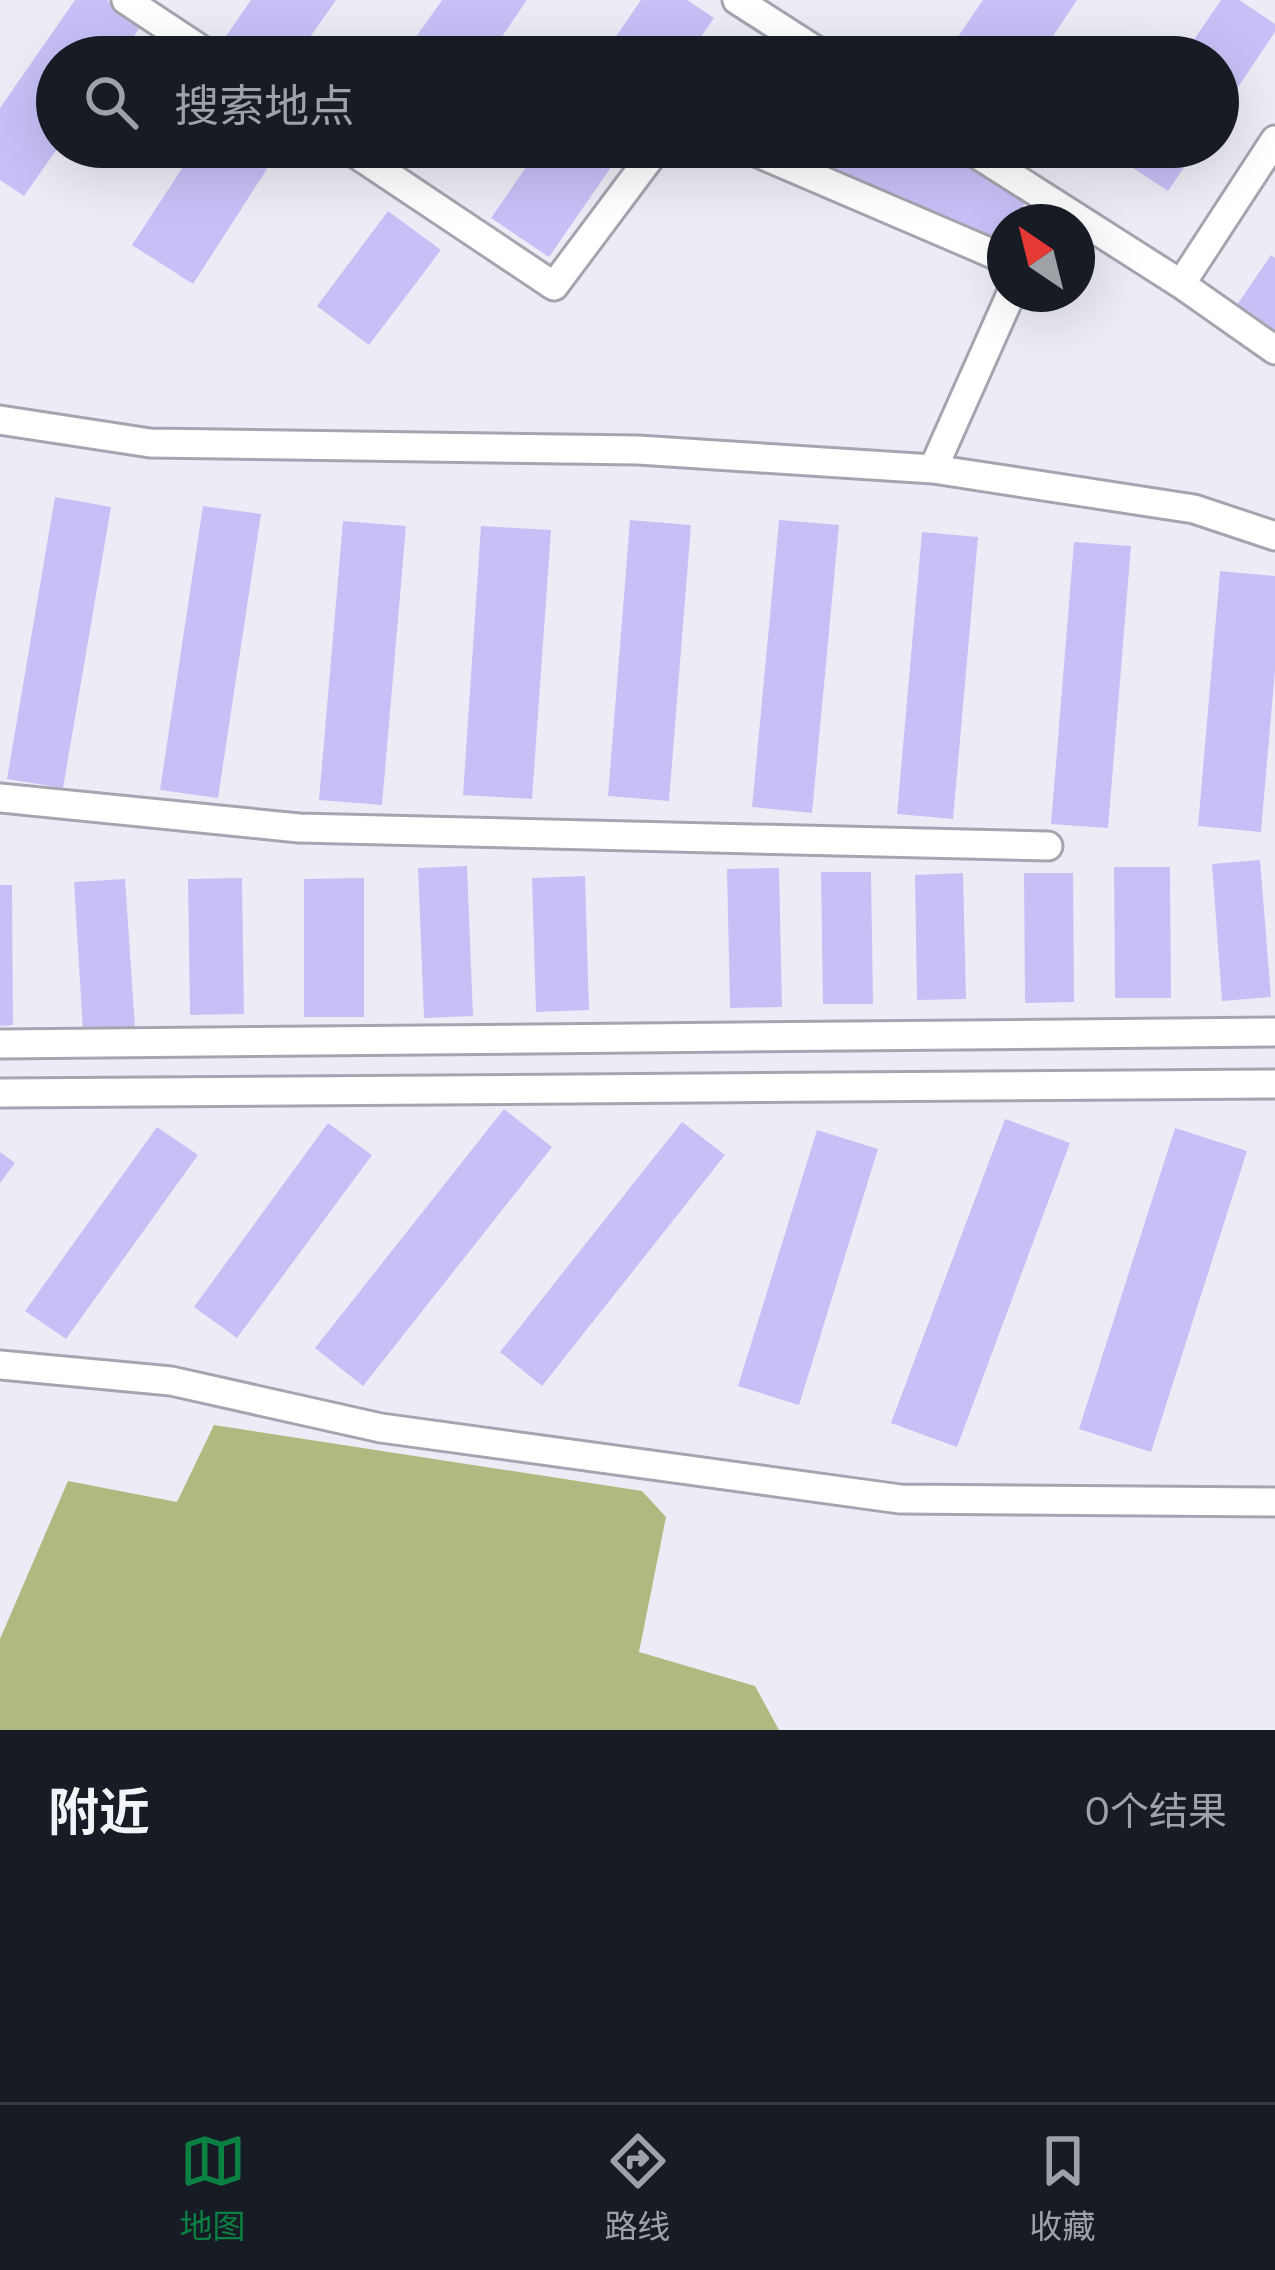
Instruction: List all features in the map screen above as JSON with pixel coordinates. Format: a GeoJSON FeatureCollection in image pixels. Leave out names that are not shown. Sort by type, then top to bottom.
{"type":"FeatureCollection","features":[{"type":"Feature","properties":{"kind":"street"},"geometry":{"type":"LineString","coordinates":[[126,0],[180,36]]}},
{"type":"Feature","properties":{"kind":"street"},"geometry":{"type":"LineString","coordinates":[[736,0],[793,36]]}},
{"type":"Feature","properties":{"kind":"street"},"geometry":{"type":"LineString","coordinates":[[1181,284],[1275,140]]}},
{"type":"Feature","properties":{"kind":"street"},"geometry":{"type":"LineString","coordinates":[[377,168],[554,286],[642,168]]}},
{"type":"Feature","properties":{"kind":"street"},"geometry":{"type":"LineString","coordinates":[[793,168],[987,251]]}},
{"type":"Feature","properties":{"kind":"street"},"geometry":{"type":"LineString","coordinates":[[992,168],[1037,204]]}},
{"type":"Feature","properties":{"kind":"street"},"geometry":{"type":"LineString","coordinates":[[1095,238],[1181,284],[1275,350]]}},
{"type":"Feature","properties":{"kind":"street"},"geometry":{"type":"LineString","coordinates":[[933,469],[1002,312]]}},
{"type":"Feature","properties":{"kind":"street"},"geometry":{"type":"LineString","coordinates":[[0,420],[150,443],[638,450],[933,469],[1194,509],[1275,536]]}},
{"type":"Feature","properties":{"kind":"street"},"geometry":{"type":"LineString","coordinates":[[0,798],[298,828],[1048,846]]}},
{"type":"Feature","properties":{"kind":"street"},"geometry":{"type":"LineString","coordinates":[[0,1043],[1275,1032]]}},
{"type":"Feature","properties":{"kind":"street"},"geometry":{"type":"LineString","coordinates":[[0,1093],[1275,1084]]}},
{"type":"Feature","properties":{"kind":"street"},"geometry":{"type":"LineString","coordinates":[[0,1365],[171,1382],[382,1428],[900,1499],[1275,1502]]}},
{"type":"Feature","properties":{"kind":"green space"},"geometry":{"type":"Polygon","coordinates":[[[214,1425],[642,1491],[666,1517],[639,1652],[755,1686],[779,1730],[0,1730],[0,1639],[68,1481],[177,1502],[214,1425]]]}},
{"type":"Feature","properties":{"kind":"building"},"geometry":{"type":"Polygon","coordinates":[[[75,0],[107,0],[142,24],[134,36],[50,36],[75,0]]]}},
{"type":"Feature","properties":{"kind":"building"},"geometry":{"type":"Polygon","coordinates":[[[251,0],[336,0],[311,36],[226,36],[251,0]]]}},
{"type":"Feature","properties":{"kind":"building"},"geometry":{"type":"Polygon","coordinates":[[[442,0],[527,0],[502,36],[417,36],[442,0]]]}},
{"type":"Feature","properties":{"kind":"building"},"geometry":{"type":"Polygon","coordinates":[[[641,0],[687,0],[714,18],[702,36],[616,36],[641,0]]]}},
{"type":"Feature","properties":{"kind":"building"},"geometry":{"type":"Polygon","coordinates":[[[983,0],[1077,0],[1053,36],[958,36],[983,0]]]}},
{"type":"Feature","properties":{"kind":"building"},"geometry":{"type":"Polygon","coordinates":[[[1221,0],[1239,0],[1275,24],[1275,32],[1239,86],[1239,36],[1196,36],[1221,0]]]}},
{"type":"Feature","properties":{"kind":"building"},"geometry":{"type":"Polygon","coordinates":[[[36,56],[36,168],[44,168],[24,196],[0,180],[0,108],[36,56]]]}},
{"type":"Feature","properties":{"kind":"building"},"geometry":{"type":"Polygon","coordinates":[[[182,168],[268,168],[193,284],[132,245],[182,168]]]}},
{"type":"Feature","properties":{"kind":"building"},"geometry":{"type":"Polygon","coordinates":[[[526,168],[610,168],[549,257],[491,218],[526,168]]]}},
{"type":"Feature","properties":{"kind":"building"},"geometry":{"type":"Polygon","coordinates":[[[817,168],[971,168],[1029,193],[1024,204],[987,204],[987,239],[817,168]]]}},
{"type":"Feature","properties":{"kind":"building"},"geometry":{"type":"Polygon","coordinates":[[[1133,168],[1184,168],[1168,191],[1133,168]]]}},
{"type":"Feature","properties":{"kind":"building"},"geometry":{"type":"Polygon","coordinates":[[[388,211],[441,250],[369,345],[317,306],[388,211]]]}},
{"type":"Feature","properties":{"kind":"building"},"geometry":{"type":"Polygon","coordinates":[[[1271,255],[1275,258],[1275,330],[1237,305],[1271,255]]]}},
{"type":"Feature","properties":{"kind":"building"},"geometry":{"type":"Polygon","coordinates":[[[55,497],[111,507],[63,788],[7,779],[55,497]]]}},
{"type":"Feature","properties":{"kind":"building"},"geometry":{"type":"Polygon","coordinates":[[[203,506],[261,514],[218,798],[160,790],[203,506]]]}},
{"type":"Feature","properties":{"kind":"building"},"geometry":{"type":"Polygon","coordinates":[[[630,520],[691,525],[669,801],[608,796],[630,520]]]}},
{"type":"Feature","properties":{"kind":"building"},"geometry":{"type":"Polygon","coordinates":[[[779,520],[839,525],[812,813],[752,807],[779,520]]]}},
{"type":"Feature","properties":{"kind":"building"},"geometry":{"type":"Polygon","coordinates":[[[343,521],[406,526],[382,805],[319,800],[343,521]]]}},
{"type":"Feature","properties":{"kind":"building"},"geometry":{"type":"Polygon","coordinates":[[[481,526],[551,530],[532,799],[463,795],[481,526]]]}},
{"type":"Feature","properties":{"kind":"building"},"geometry":{"type":"Polygon","coordinates":[[[922,532],[978,537],[953,819],[897,814],[922,532]]]}},
{"type":"Feature","properties":{"kind":"building"},"geometry":{"type":"Polygon","coordinates":[[[1074,542],[1131,546],[1108,828],[1051,824],[1074,542]]]}},
{"type":"Feature","properties":{"kind":"building"},"geometry":{"type":"Polygon","coordinates":[[[1220,571],[1275,576],[1275,670],[1261,832],[1198,826],[1220,571]]]}},
{"type":"Feature","properties":{"kind":"building"},"geometry":{"type":"Polygon","coordinates":[[[1260,860],[1271,997],[1222,1001],[1212,864],[1260,860]]]}},
{"type":"Feature","properties":{"kind":"building"},"geometry":{"type":"Polygon","coordinates":[[[467,866],[473,1016],[424,1018],[418,868],[467,866]]]}},
{"type":"Feature","properties":{"kind":"building"},"geometry":{"type":"Polygon","coordinates":[[[1114,867],[1170,867],[1171,998],[1115,998],[1114,867]]]}},
{"type":"Feature","properties":{"kind":"building"},"geometry":{"type":"Polygon","coordinates":[[[779,868],[782,1007],[730,1008],[727,869],[779,868]]]}},
{"type":"Feature","properties":{"kind":"building"},"geometry":{"type":"Polygon","coordinates":[[[821,872],[871,872],[873,1004],[823,1004],[821,872]]]}},
{"type":"Feature","properties":{"kind":"building"},"geometry":{"type":"Polygon","coordinates":[[[963,873],[966,999],[917,1000],[915,875],[963,873]]]}},
{"type":"Feature","properties":{"kind":"building"},"geometry":{"type":"Polygon","coordinates":[[[1024,873],[1073,873],[1074,1002],[1025,1003],[1024,873]]]}},
{"type":"Feature","properties":{"kind":"building"},"geometry":{"type":"Polygon","coordinates":[[[585,876],[589,1010],[536,1012],[532,878],[585,876]]]}},
{"type":"Feature","properties":{"kind":"building"},"geometry":{"type":"Polygon","coordinates":[[[242,878],[244,1014],[190,1015],[188,879],[242,878]]]}},
{"type":"Feature","properties":{"kind":"building"},"geometry":{"type":"Polygon","coordinates":[[[364,878],[364,1017],[304,1017],[304,879],[364,878]]]}},
{"type":"Feature","properties":{"kind":"building"},"geometry":{"type":"Polygon","coordinates":[[[125,879],[135,1028],[83,1032],[74,882],[125,879]]]}},
{"type":"Feature","properties":{"kind":"building"},"geometry":{"type":"Polygon","coordinates":[[[0,885],[12,885],[13,1025],[0,1026],[0,885]]]}},
{"type":"Feature","properties":{"kind":"building"},"geometry":{"type":"Polygon","coordinates":[[[504,1109],[552,1147],[363,1386],[315,1348],[504,1109]]]}},
{"type":"Feature","properties":{"kind":"building"},"geometry":{"type":"Polygon","coordinates":[[[1005,1119],[1070,1143],[957,1447],[891,1423],[1005,1119]]]}},
{"type":"Feature","properties":{"kind":"building"},"geometry":{"type":"Polygon","coordinates":[[[682,1122],[725,1155],[542,1386],[500,1352],[682,1122]]]}},
{"type":"Feature","properties":{"kind":"building"},"geometry":{"type":"Polygon","coordinates":[[[328,1123],[372,1155],[237,1338],[194,1307],[328,1123]]]}},
{"type":"Feature","properties":{"kind":"building"},"geometry":{"type":"Polygon","coordinates":[[[157,1127],[198,1155],[66,1339],[25,1311],[157,1127]]]}},
{"type":"Feature","properties":{"kind":"building"},"geometry":{"type":"Polygon","coordinates":[[[1175,1128],[1247,1151],[1151,1452],[1079,1429],[1175,1128]]]}},
{"type":"Feature","properties":{"kind":"building"},"geometry":{"type":"Polygon","coordinates":[[[817,1130],[878,1149],[799,1405],[738,1386],[817,1130]]]}},
{"type":"Feature","properties":{"kind":"building"},"geometry":{"type":"Polygon","coordinates":[[[0,1152],[15,1163],[0,1183],[0,1152]]]}}]}
